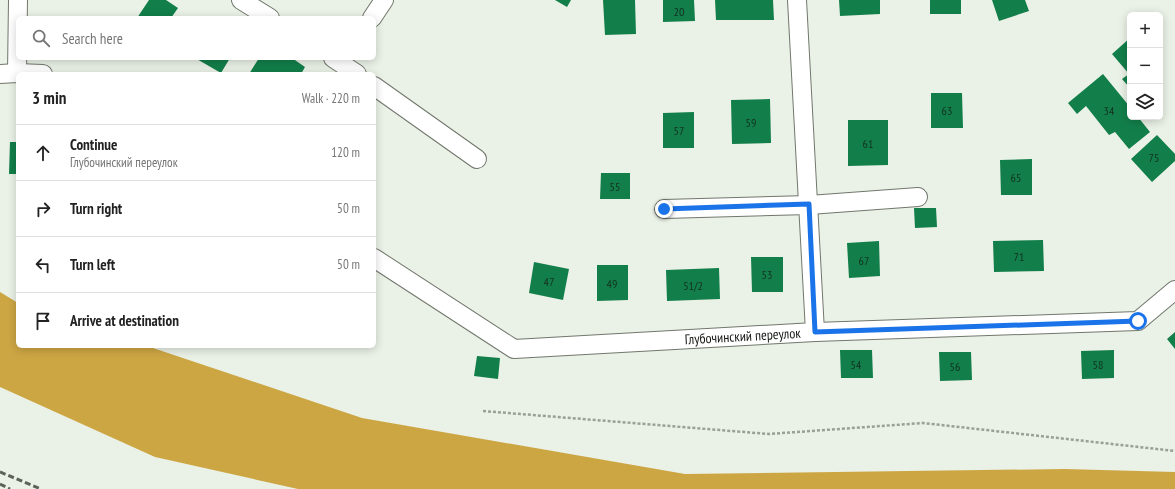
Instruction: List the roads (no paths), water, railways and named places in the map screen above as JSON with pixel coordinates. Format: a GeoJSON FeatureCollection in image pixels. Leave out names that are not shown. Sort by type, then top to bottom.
{"type":"FeatureCollection","features":[{"type":"Feature","properties":{"kind":"street"},"geometry":{"type":"LineString","coordinates":[[8,73],[18,0]]}},
{"type":"Feature","properties":{"kind":"street"},"geometry":{"type":"LineString","coordinates":[[241,0],[267,16]]}},
{"type":"Feature","properties":{"kind":"street"},"geometry":{"type":"LineString","coordinates":[[373,16],[384,0]]}},
{"type":"Feature","properties":{"kind":"street"},"geometry":{"type":"LineString","coordinates":[[797,0],[815,332]]}},
{"type":"Feature","properties":{"kind":"street"},"geometry":{"type":"LineString","coordinates":[[376,87],[477,159]]}},
{"type":"Feature","properties":{"kind":"street"},"geometry":{"type":"LineString","coordinates":[[664,209],[809,204],[918,197]]}},
{"type":"Feature","properties":{"kind":"street","name":"Глубочинский переулок"},"geometry":{"type":"LineString","coordinates":[[376,259],[514,349],[815,332],[1138,321],[1175,290]]}},
{"type":"Feature","properties":{"kind":"railway"},"geometry":{"type":"LineString","coordinates":[[0,472],[41,489]]}},
{"type":"Feature","properties":{"kind":"railway"},"geometry":{"type":"LineString","coordinates":[[0,484],[10,489]]}}]}
